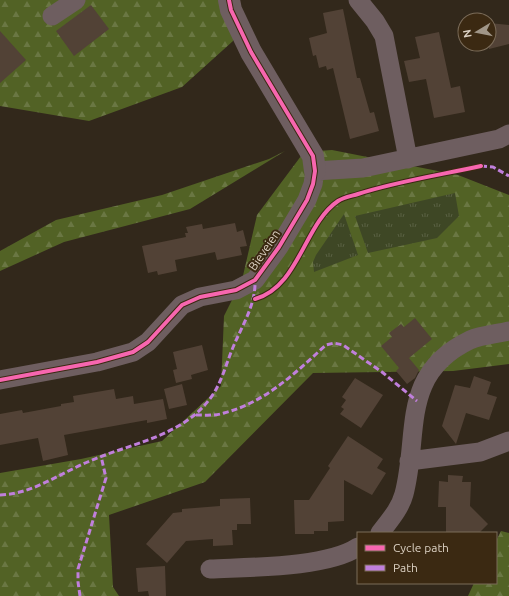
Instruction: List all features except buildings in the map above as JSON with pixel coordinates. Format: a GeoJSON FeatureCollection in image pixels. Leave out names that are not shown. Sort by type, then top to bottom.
{"type":"FeatureCollection","features":[{"type":"Feature","properties":{"kind":"street"},"geometry":{"type":"LineString","coordinates":[[52,16],[76,0]]}},
{"type":"Feature","properties":{"kind":"street","name":"Bieveien"},"geometry":{"type":"LineString","coordinates":[[0,380],[97,362],[133,352],[148,342],[182,305],[200,297],[236,290],[255,280],[279,247],[307,200],[313,184],[315,171],[313,156],[251,52],[231,10],[229,0]]}},
{"type":"Feature","properties":{"kind":"street"},"geometry":{"type":"LineString","coordinates":[[358,0],[375,21],[384,36],[408,160]]}},
{"type":"Feature","properties":{"kind":"street"},"geometry":{"type":"LineString","coordinates":[[315,171],[363,168],[408,160],[499,139],[509,134]]}},
{"type":"Feature","properties":{"kind":"street"},"geometry":{"type":"LineString","coordinates":[[381,532],[394,515],[404,495],[417,401],[426,379],[442,359],[451,351],[472,339],[509,331]]}},
{"type":"Feature","properties":{"kind":"street"},"geometry":{"type":"LineString","coordinates":[[409,461],[480,452],[509,441]]}},
{"type":"Feature","properties":{"kind":"street"},"geometry":{"type":"LineString","coordinates":[[210,569],[316,562],[350,552],[357,548]]}},
{"type":"Feature","properties":{"kind":"green space"},"geometry":{"type":"Polygon","coordinates":[[[0,0],[240,0],[233,41],[182,87],[89,121],[0,106],[0,0]]]}},
{"type":"Feature","properties":{"kind":"green space"},"geometry":{"type":"Polygon","coordinates":[[[332,150],[458,175],[509,195],[509,364],[453,371],[313,373],[205,482],[109,515],[113,587],[119,596],[0,596],[0,473],[81,459],[162,441],[221,386],[224,316],[242,280],[257,215],[304,152],[332,150]]]}},
{"type":"Feature","properties":{"kind":"green space"},"geometry":{"type":"Polygon","coordinates":[[[285,151],[190,209],[64,242],[0,271],[0,251],[56,220],[162,195],[269,159],[285,151]]]}},
{"type":"Feature","properties":{"kind":"green space"},"geometry":{"type":"Polygon","coordinates":[[[455,193],[459,216],[437,238],[368,253],[355,216],[455,193]]]}},
{"type":"Feature","properties":{"kind":"green space"},"geometry":{"type":"Polygon","coordinates":[[[344,214],[358,255],[314,272],[313,262],[316,255],[344,214]]]}},
{"type":"Feature","properties":{"kind":"green space"},"geometry":{"type":"Polygon","coordinates":[[[501,531],[509,533],[509,596],[468,596],[474,584],[497,584],[497,539],[501,531]]]}},
{"type":"Feature","properties":{"kind":"marked path"},"geometry":{"type":"LineString","coordinates":[[481,166],[493,167],[509,176]]}},
{"type":"Feature","properties":{"kind":"marked path"},"geometry":{"type":"LineString","coordinates":[[0,495],[12,494],[35,487],[90,461],[158,436],[189,419],[202,407],[217,387],[251,306],[255,289],[255,280]]}},
{"type":"Feature","properties":{"kind":"marked path"},"geometry":{"type":"LineString","coordinates":[[196,415],[221,414],[253,402],[267,394],[291,376],[326,345],[334,343],[343,345],[382,372],[417,401]]}},
{"type":"Feature","properties":{"kind":"marked path"},"geometry":{"type":"LineString","coordinates":[[80,596],[78,569],[106,478],[101,456]]}},
{"type":"Feature","properties":{"kind":"cycle path"},"geometry":{"type":"LineString","coordinates":[[0,380],[97,362],[133,352],[148,342],[182,305],[200,297],[236,290],[255,280],[279,247],[307,200],[313,184],[315,171],[313,156],[251,52],[231,10],[229,0]]}},
{"type":"Feature","properties":{"kind":"cycle path"},"geometry":{"type":"LineString","coordinates":[[255,299],[270,292],[282,282],[292,269],[317,224],[326,211],[338,201],[388,185],[481,166]]}}]}
